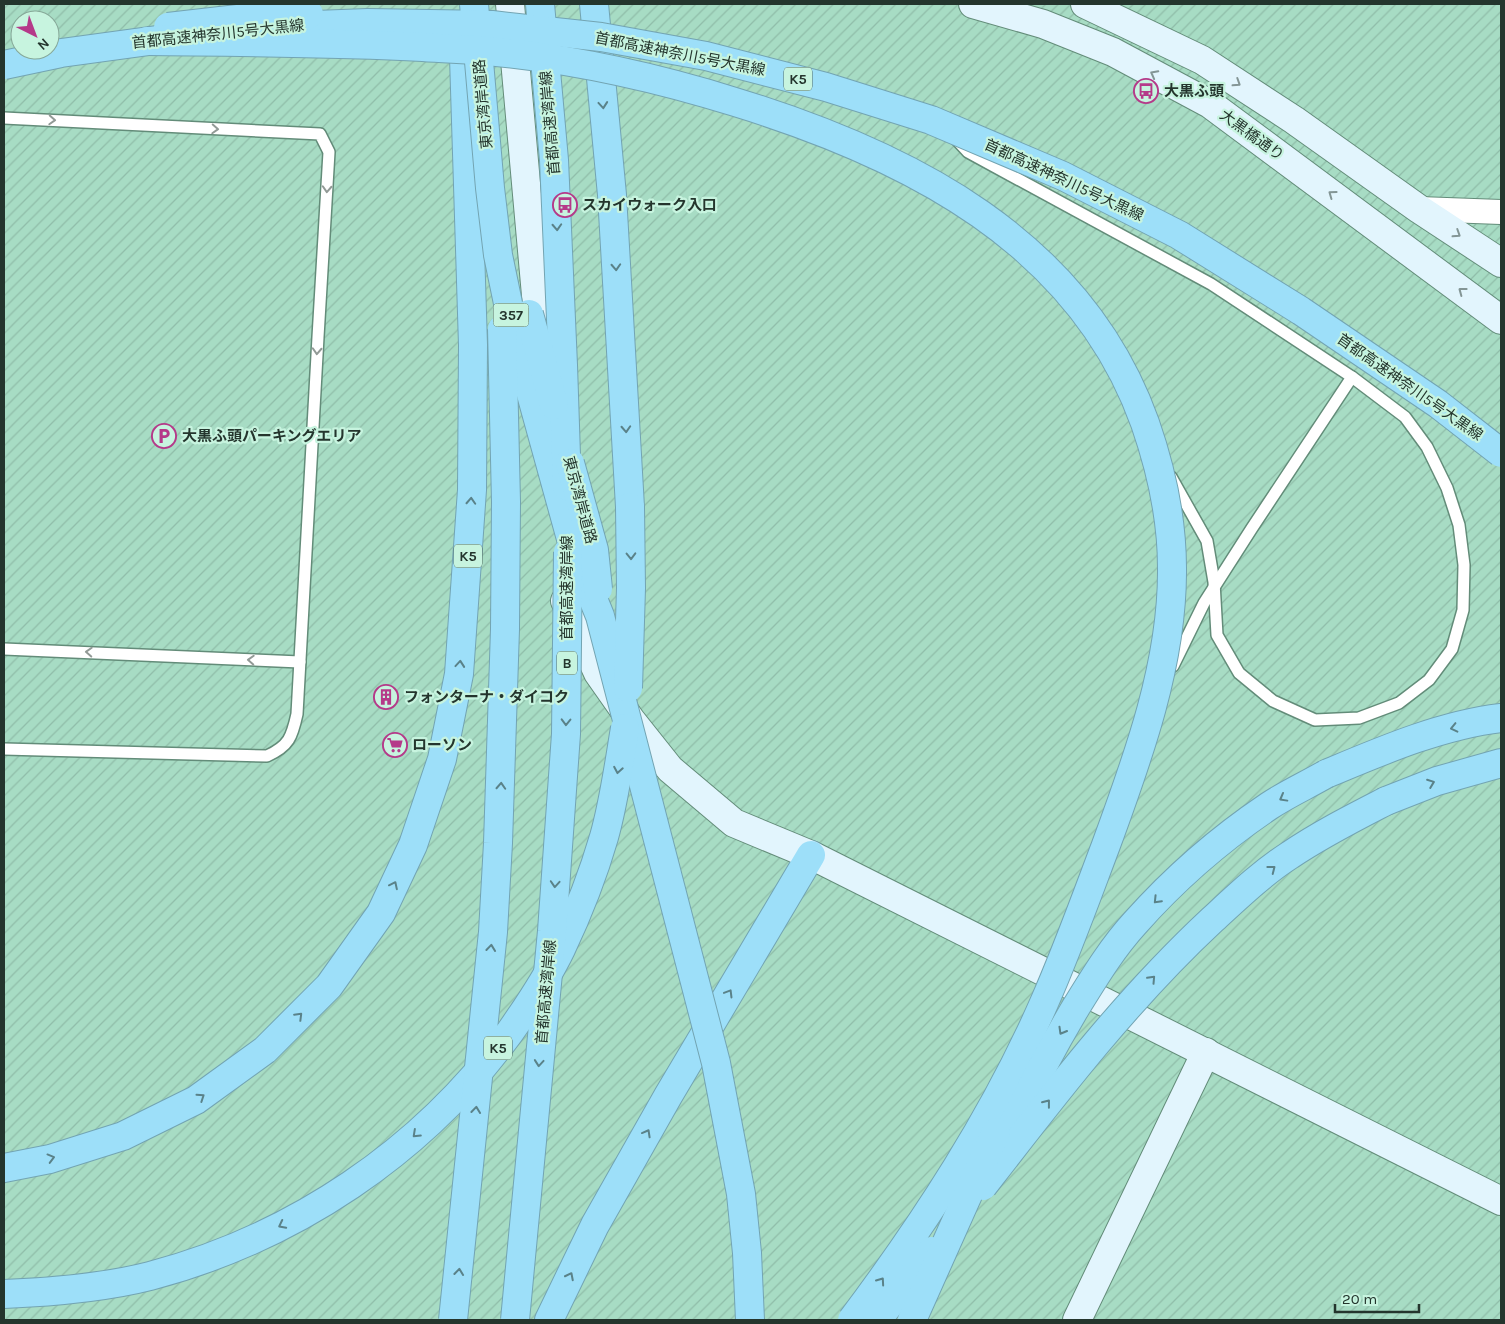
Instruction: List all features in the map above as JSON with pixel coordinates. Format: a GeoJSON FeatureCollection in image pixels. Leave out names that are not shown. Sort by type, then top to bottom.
{"type":"FeatureCollection","features":[{"type":"Feature","properties":{"kind":"highway","name":"K5"},"geometry":{"type":"LineString","coordinates":[[4,1168],[50,1159],[124,1136],[196,1100],[265,1050],[329,986],[381,913],[413,845],[442,759],[459,674],[472,490],[473,345],[462,4]]}},
{"type":"Feature","properties":{"kind":"highway","name":"東京湾岸道路"},"geometry":{"type":"LineString","coordinates":[[474,4],[490,188],[498,255],[523,365],[576,558],[600,616]]}},
{"type":"Feature","properties":{"kind":"highway"},"geometry":{"type":"LineString","coordinates":[[453,1320],[493,932],[506,629],[506,502],[502,344],[493,129],[484,4]]}},
{"type":"Feature","properties":{"kind":"highway","name":"東京湾岸道路"},"geometry":{"type":"LineString","coordinates":[[494,4],[507,177],[515,245],[526,304],[594,550],[600,616]]}},
{"type":"Feature","properties":{"kind":"highway","name":"首都高速湾岸線"},"geometry":{"type":"LineString","coordinates":[[515,1320],[552,931],[566,734],[568,554],[564,365],[554,160],[540,4]]}},
{"type":"Feature","properties":{"kind":"highway","name":"K5"},"geometry":{"type":"LineString","coordinates":[[4,1294],[42,1293],[86,1288],[149,1276],[204,1259],[257,1238],[313,1209],[364,1177],[411,1140],[454,1099],[494,1053],[531,1002],[560,951],[584,897],[604,836],[617,778],[626,723],[629,651],[631,588],[630,507],[612,195],[594,4]]}},
{"type":"Feature","properties":{"kind":"highway","name":"首都高速神奈川5号大黒線"},"geometry":{"type":"LineString","coordinates":[[4,65],[146,35],[264,16],[372,11],[494,14],[603,25],[712,44],[825,73],[924,104],[1057,160],[1178,220],[1307,300],[1444,393],[1501,437]]}},
{"type":"Feature","properties":{"kind":"highway","name":"首都高速神奈川5号大黒線"},"geometry":{"type":"LineString","coordinates":[[60,43],[264,27],[368,23],[492,25],[620,40],[706,56],[826,87],[931,120],[1063,176],[1179,234],[1301,311],[1414,387],[1501,452]]}},
{"type":"Feature","properties":{"kind":"highway"},"geometry":{"type":"LineString","coordinates":[[146,35],[367,33],[497,40],[605,56],[691,76],[851,130],[912,158],[969,192],[1016,226],[1058,264],[1093,304],[1122,350],[1148,399],[1167,455],[1179,516],[1184,569],[1180,624],[1173,666],[1155,738],[1133,803],[1083,936],[914,1320]]}},
{"type":"Feature","properties":{"kind":"highway"},"geometry":{"type":"LineString","coordinates":[[146,35],[367,44],[507,53],[605,67],[690,88],[777,115],[846,140],[912,171],[965,203],[1010,236],[1051,273],[1086,313],[1113,356],[1138,405],[1152,445],[1167,509],[1172,567],[1169,621],[1159,675],[1144,734],[1125,792],[1073,933],[1043,1005],[1009,1075],[968,1150],[926,1217],[852,1320]]}},
{"type":"Feature","properties":{"kind":"highway"},"geometry":{"type":"LineString","coordinates":[[600,616],[716,1062],[741,1194],[747,1253],[750,1320]]}},
{"type":"Feature","properties":{"kind":"highway"},"geometry":{"type":"LineString","coordinates":[[914,1320],[956,1245],[1030,1088],[1062,1031],[1096,974],[1134,924],[1173,883],[1218,843],[1270,806],[1326,774],[1386,749],[1443,730],[1501,718]]}},
{"type":"Feature","properties":{"kind":"highway"},"geometry":{"type":"LineString","coordinates":[[877,1320],[1071,1072],[1183,946],[1239,895],[1289,855],[1338,826],[1386,801],[1437,780],[1501,763]]}},
{"type":"Feature","properties":{"kind":"highway"},"geometry":{"type":"LineString","coordinates":[[549,1320],[595,1225],[668,1096],[811,856]]}},
{"type":"Feature","properties":{"kind":"street"},"geometry":{"type":"LineString","coordinates":[[510,4],[563,595],[598,674],[670,769],[734,823],[811,856],[1501,1201]]}},
{"type":"Feature","properties":{"kind":"street","name":"大黒橋通り"},"geometry":{"type":"LineString","coordinates":[[973,4],[1043,24],[1113,52],[1210,104],[1501,320]]}},
{"type":"Feature","properties":{"kind":"street"},"geometry":{"type":"LineString","coordinates":[[1085,4],[1202,60],[1294,120],[1419,209],[1501,263]]}},
{"type":"Feature","properties":{"kind":"street"},"geometry":{"type":"LineString","coordinates":[[1419,209],[1501,212]]}},
{"type":"Feature","properties":{"kind":"street"},"geometry":{"type":"LineString","coordinates":[[1077,1320],[1206,1052]]}},
{"type":"Feature","properties":{"kind":"lane"},"geometry":{"type":"LineString","coordinates":[[924,104],[968,152],[1211,284],[1352,377],[1405,417],[1427,448],[1447,488],[1460,525],[1464,565],[1463,610],[1452,649],[1429,680],[1398,703],[1359,718],[1315,720],[1273,701],[1239,673],[1217,635],[1214,582],[1207,541],[1152,445]]}},
{"type":"Feature","properties":{"kind":"lane"},"geometry":{"type":"LineString","coordinates":[[4,118],[320,134],[329,152],[297,714],[292,736],[281,749],[268,756],[4,749]]}},
{"type":"Feature","properties":{"kind":"lane"},"geometry":{"type":"LineString","coordinates":[[1173,666],[1204,603],[1352,377]]}},
{"type":"Feature","properties":{"kind":"lane"},"geometry":{"type":"LineString","coordinates":[[4,648],[300,662]]}},
{"type":"Feature","properties":{"kind":"shaded area"},"geometry":{"type":"Polygon","coordinates":[[[4,4],[1501,4],[1501,1320],[4,1320],[4,4]]]}},
{"type":"Feature","properties":{"kind":"place","name":"大黒ふ頭"},"geometry":{"type":"Point","coordinates":[1146,91]}},
{"type":"Feature","properties":{"kind":"place","name":"スカイウォーク入口"},"geometry":{"type":"Point","coordinates":[565,205]}},
{"type":"Feature","properties":{"kind":"place","name":"大黒ふ頭パーキングエリア"},"geometry":{"type":"Point","coordinates":[164,436]}},
{"type":"Feature","properties":{"kind":"place","name":"フォンターナ・ダイコク"},"geometry":{"type":"Point","coordinates":[386,697]}},
{"type":"Feature","properties":{"kind":"place","name":"ローソン"},"geometry":{"type":"Point","coordinates":[395,745]}}]}
